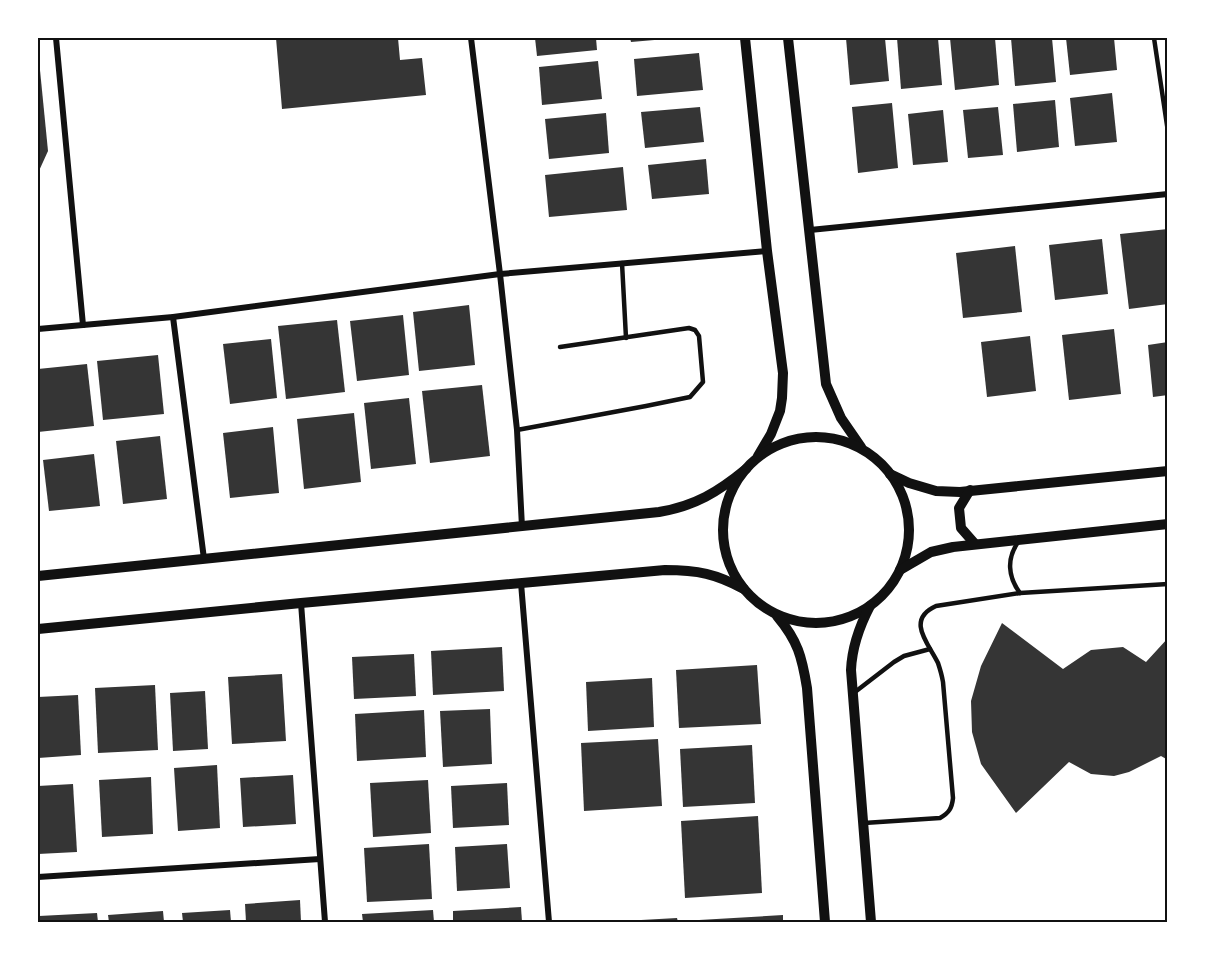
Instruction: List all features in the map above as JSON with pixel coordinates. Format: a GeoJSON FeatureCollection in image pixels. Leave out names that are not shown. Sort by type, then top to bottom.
{"type":"FeatureCollection","features":[{"type":"Feature","properties":{"kind":"street"},"geometry":{"type":"LineString","coordinates":[[56,38],[83,325]]}},
{"type":"Feature","properties":{"kind":"street"},"geometry":{"type":"LineString","coordinates":[[471,38],[517,430],[522,527]]}},
{"type":"Feature","properties":{"kind":"street"},"geometry":{"type":"LineString","coordinates":[[744,589],[735,576],[724,545],[725,513],[736,483],[756,459],[776,424],[782,398],[783,373],[767,251],[745,38]]}},
{"type":"Feature","properties":{"kind":"street"},"geometry":{"type":"LineString","coordinates":[[788,38],[826,384],[841,418],[863,450]]}},
{"type":"Feature","properties":{"kind":"street"},"geometry":{"type":"LineString","coordinates":[[810,230],[1167,194]]}},
{"type":"Feature","properties":{"kind":"street"},"geometry":{"type":"LineString","coordinates":[[38,328],[173,317],[500,274],[767,251]]}},
{"type":"Feature","properties":{"kind":"street"},"geometry":{"type":"LineString","coordinates":[[173,317],[204,559]]}},
{"type":"Feature","properties":{"kind":"street"},"geometry":{"type":"LineString","coordinates":[[756,459],[784,443],[800,438],[833,438],[849,443],[863,450],[891,474],[903,496],[909,521],[908,546],[900,570],[887,589],[870,605],[858,613],[831,622],[803,622],[775,614]]}},
{"type":"Feature","properties":{"kind":"street"},"geometry":{"type":"LineString","coordinates":[[38,576],[659,513],[700,501],[727,486],[746,470]]}},
{"type":"Feature","properties":{"kind":"street"},"geometry":{"type":"LineString","coordinates":[[891,474],[909,483],[936,491],[960,492],[1167,471]]}},
{"type":"Feature","properties":{"kind":"street"},"geometry":{"type":"LineString","coordinates":[[970,490],[959,508],[961,528],[975,544]]}},
{"type":"Feature","properties":{"kind":"street"},"geometry":{"type":"LineString","coordinates":[[900,570],[931,552],[953,547],[1167,524]]}},
{"type":"Feature","properties":{"kind":"street"},"geometry":{"type":"LineString","coordinates":[[38,629],[521,582],[680,570],[711,574],[728,580],[744,589],[775,614],[797,644],[807,688],[825,922]]}},
{"type":"Feature","properties":{"kind":"street"},"geometry":{"type":"LineString","coordinates":[[521,582],[549,922]]}},
{"type":"Feature","properties":{"kind":"street"},"geometry":{"type":"LineString","coordinates":[[301,603],[325,922]]}},
{"type":"Feature","properties":{"kind":"street"},"geometry":{"type":"LineString","coordinates":[[870,605],[860,625],[851,670],[871,922]]}},
{"type":"Feature","properties":{"kind":"street"},"geometry":{"type":"LineString","coordinates":[[38,877],[320,859]]}},
{"type":"Feature","properties":{"kind":"lane"},"geometry":{"type":"LineString","coordinates":[[1155,38],[1167,132]]}},
{"type":"Feature","properties":{"kind":"lane"},"geometry":{"type":"LineString","coordinates":[[622,263],[626,339]]}},
{"type":"Feature","properties":{"kind":"lane"},"geometry":{"type":"LineString","coordinates":[[517,430],[690,397],[704,382],[699,336],[695,330],[689,328],[560,347]]}},
{"type":"Feature","properties":{"kind":"lane"},"geometry":{"type":"LineString","coordinates":[[1020,593],[1014,586],[1009,566],[1014,547],[1021,539]]}},
{"type":"Feature","properties":{"kind":"lane"},"geometry":{"type":"LineString","coordinates":[[863,823],[940,818],[950,811],[953,805],[943,682],[921,628],[921,621],[929,609],[1020,593],[1167,584]]}},
{"type":"Feature","properties":{"kind":"lane"},"geometry":{"type":"LineString","coordinates":[[852,694],[904,656],[930,649]]}},
{"type":"Feature","properties":{"kind":"building"},"geometry":{"type":"Polygon","coordinates":[[[276,38],[398,38],[400,60],[422,58],[426,95],[282,109],[276,38]]]}},
{"type":"Feature","properties":{"kind":"building"},"geometry":{"type":"Polygon","coordinates":[[[535,38],[596,38],[597,50],[537,56],[535,38]]]}},
{"type":"Feature","properties":{"kind":"building"},"geometry":{"type":"Polygon","coordinates":[[[630,38],[666,38],[666,39],[631,42],[630,38]]]}},
{"type":"Feature","properties":{"kind":"building"},"geometry":{"type":"Polygon","coordinates":[[[846,38],[885,38],[889,81],[850,85],[846,38]]]}},
{"type":"Feature","properties":{"kind":"building"},"geometry":{"type":"Polygon","coordinates":[[[897,38],[938,38],[942,85],[901,89],[897,38]]]}},
{"type":"Feature","properties":{"kind":"building"},"geometry":{"type":"Polygon","coordinates":[[[950,38],[995,38],[999,85],[955,90],[950,38]]]}},
{"type":"Feature","properties":{"kind":"building"},"geometry":{"type":"Polygon","coordinates":[[[1011,38],[1052,38],[1056,82],[1015,86],[1011,38]]]}},
{"type":"Feature","properties":{"kind":"building"},"geometry":{"type":"Polygon","coordinates":[[[1066,38],[1114,38],[1117,70],[1070,75],[1066,38]]]}},
{"type":"Feature","properties":{"kind":"building"},"geometry":{"type":"Polygon","coordinates":[[[699,53],[703,90],[637,96],[634,59],[699,53]]]}},
{"type":"Feature","properties":{"kind":"building"},"geometry":{"type":"Polygon","coordinates":[[[38,60],[48,151],[38,173],[38,60]]]}},
{"type":"Feature","properties":{"kind":"building"},"geometry":{"type":"Polygon","coordinates":[[[598,61],[602,99],[542,105],[539,67],[598,61]]]}},
{"type":"Feature","properties":{"kind":"building"},"geometry":{"type":"Polygon","coordinates":[[[1112,93],[1117,142],[1075,146],[1070,98],[1112,93]]]}},
{"type":"Feature","properties":{"kind":"building"},"geometry":{"type":"Polygon","coordinates":[[[1055,100],[1059,147],[1017,152],[1013,104],[1055,100]]]}},
{"type":"Feature","properties":{"kind":"building"},"geometry":{"type":"Polygon","coordinates":[[[892,103],[898,168],[858,173],[852,107],[892,103]]]}},
{"type":"Feature","properties":{"kind":"building"},"geometry":{"type":"Polygon","coordinates":[[[700,107],[704,142],[645,148],[641,112],[700,107]]]}},
{"type":"Feature","properties":{"kind":"building"},"geometry":{"type":"Polygon","coordinates":[[[998,107],[1003,155],[968,158],[963,110],[998,107]]]}},
{"type":"Feature","properties":{"kind":"building"},"geometry":{"type":"Polygon","coordinates":[[[943,110],[948,162],[913,165],[908,114],[943,110]]]}},
{"type":"Feature","properties":{"kind":"building"},"geometry":{"type":"Polygon","coordinates":[[[606,113],[609,153],[549,159],[545,119],[606,113]]]}},
{"type":"Feature","properties":{"kind":"building"},"geometry":{"type":"Polygon","coordinates":[[[706,159],[709,194],[652,199],[648,165],[706,159]]]}},
{"type":"Feature","properties":{"kind":"building"},"geometry":{"type":"Polygon","coordinates":[[[623,167],[627,210],[549,217],[545,175],[623,167]]]}},
{"type":"Feature","properties":{"kind":"building"},"geometry":{"type":"Polygon","coordinates":[[[1168,229],[1168,304],[1129,309],[1120,234],[1168,229]]]}},
{"type":"Feature","properties":{"kind":"building"},"geometry":{"type":"Polygon","coordinates":[[[1102,239],[1108,294],[1055,300],[1049,245],[1102,239]]]}},
{"type":"Feature","properties":{"kind":"building"},"geometry":{"type":"Polygon","coordinates":[[[1015,246],[1022,312],[963,318],[956,253],[1015,246]]]}},
{"type":"Feature","properties":{"kind":"building"},"geometry":{"type":"Polygon","coordinates":[[[469,305],[475,365],[419,371],[413,312],[469,305]]]}},
{"type":"Feature","properties":{"kind":"building"},"geometry":{"type":"Polygon","coordinates":[[[403,315],[409,375],[357,381],[350,321],[403,315]]]}},
{"type":"Feature","properties":{"kind":"building"},"geometry":{"type":"Polygon","coordinates":[[[337,320],[345,392],[286,399],[278,326],[337,320]]]}},
{"type":"Feature","properties":{"kind":"building"},"geometry":{"type":"Polygon","coordinates":[[[1114,329],[1121,394],[1069,400],[1062,335],[1114,329]]]}},
{"type":"Feature","properties":{"kind":"building"},"geometry":{"type":"Polygon","coordinates":[[[1030,336],[1036,391],[987,397],[981,342],[1030,336]]]}},
{"type":"Feature","properties":{"kind":"building"},"geometry":{"type":"Polygon","coordinates":[[[271,339],[277,398],[230,404],[223,344],[271,339]]]}},
{"type":"Feature","properties":{"kind":"building"},"geometry":{"type":"Polygon","coordinates":[[[1168,342],[1168,395],[1153,397],[1148,345],[1168,342]]]}},
{"type":"Feature","properties":{"kind":"building"},"geometry":{"type":"Polygon","coordinates":[[[158,355],[164,414],[103,420],[97,361],[158,355]]]}},
{"type":"Feature","properties":{"kind":"building"},"geometry":{"type":"Polygon","coordinates":[[[87,364],[94,426],[38,432],[38,369],[87,364]]]}},
{"type":"Feature","properties":{"kind":"building"},"geometry":{"type":"Polygon","coordinates":[[[482,385],[490,456],[430,463],[422,391],[482,385]]]}},
{"type":"Feature","properties":{"kind":"building"},"geometry":{"type":"Polygon","coordinates":[[[409,398],[416,464],[371,469],[364,403],[409,398]]]}},
{"type":"Feature","properties":{"kind":"building"},"geometry":{"type":"Polygon","coordinates":[[[354,413],[361,482],[304,489],[297,419],[354,413]]]}},
{"type":"Feature","properties":{"kind":"building"},"geometry":{"type":"Polygon","coordinates":[[[273,427],[279,493],[230,498],[223,433],[273,427]]]}},
{"type":"Feature","properties":{"kind":"building"},"geometry":{"type":"Polygon","coordinates":[[[160,436],[167,499],[123,504],[116,441],[160,436]]]}},
{"type":"Feature","properties":{"kind":"building"},"geometry":{"type":"Polygon","coordinates":[[[94,454],[100,506],[49,511],[43,460],[94,454]]]}},
{"type":"Feature","properties":{"kind":"building"},"geometry":{"type":"Polygon","coordinates":[[[1002,623],[1063,669],[1091,650],[1123,647],[1146,662],[1168,638],[1168,760],[1161,756],[1129,772],[1114,776],[1091,774],[1069,762],[1016,813],[981,764],[972,732],[971,701],[981,666],[1002,623]]]}},
{"type":"Feature","properties":{"kind":"building"},"geometry":{"type":"Polygon","coordinates":[[[502,647],[504,691],[433,695],[431,651],[502,647]]]}},
{"type":"Feature","properties":{"kind":"building"},"geometry":{"type":"Polygon","coordinates":[[[414,654],[416,696],[354,699],[352,657],[414,654]]]}},
{"type":"Feature","properties":{"kind":"building"},"geometry":{"type":"Polygon","coordinates":[[[757,665],[761,724],[679,728],[676,670],[757,665]]]}},
{"type":"Feature","properties":{"kind":"building"},"geometry":{"type":"Polygon","coordinates":[[[282,674],[286,741],[232,744],[228,677],[282,674]]]}},
{"type":"Feature","properties":{"kind":"building"},"geometry":{"type":"Polygon","coordinates":[[[652,678],[654,727],[588,731],[586,682],[652,678]]]}},
{"type":"Feature","properties":{"kind":"building"},"geometry":{"type":"Polygon","coordinates":[[[155,685],[158,750],[98,753],[95,688],[155,685]]]}},
{"type":"Feature","properties":{"kind":"building"},"geometry":{"type":"Polygon","coordinates":[[[205,691],[208,749],[173,751],[170,693],[205,691]]]}},
{"type":"Feature","properties":{"kind":"building"},"geometry":{"type":"Polygon","coordinates":[[[78,695],[81,755],[38,758],[38,697],[78,695]]]}},
{"type":"Feature","properties":{"kind":"building"},"geometry":{"type":"Polygon","coordinates":[[[490,709],[492,764],[443,767],[440,711],[490,709]]]}},
{"type":"Feature","properties":{"kind":"building"},"geometry":{"type":"Polygon","coordinates":[[[424,710],[426,757],[357,761],[355,714],[424,710]]]}},
{"type":"Feature","properties":{"kind":"building"},"geometry":{"type":"Polygon","coordinates":[[[658,739],[662,806],[584,811],[581,743],[658,739]]]}},
{"type":"Feature","properties":{"kind":"building"},"geometry":{"type":"Polygon","coordinates":[[[752,745],[755,803],[683,807],[680,749],[752,745]]]}},
{"type":"Feature","properties":{"kind":"building"},"geometry":{"type":"Polygon","coordinates":[[[217,765],[220,828],[178,831],[174,768],[217,765]]]}},
{"type":"Feature","properties":{"kind":"building"},"geometry":{"type":"Polygon","coordinates":[[[293,775],[296,824],[243,827],[240,778],[293,775]]]}},
{"type":"Feature","properties":{"kind":"building"},"geometry":{"type":"Polygon","coordinates":[[[151,777],[153,834],[102,837],[99,780],[151,777]]]}},
{"type":"Feature","properties":{"kind":"building"},"geometry":{"type":"Polygon","coordinates":[[[428,780],[431,833],[373,837],[370,783],[428,780]]]}},
{"type":"Feature","properties":{"kind":"building"},"geometry":{"type":"Polygon","coordinates":[[[507,783],[509,825],[453,828],[451,786],[507,783]]]}},
{"type":"Feature","properties":{"kind":"building"},"geometry":{"type":"Polygon","coordinates":[[[73,784],[77,852],[38,854],[38,786],[73,784]]]}},
{"type":"Feature","properties":{"kind":"building"},"geometry":{"type":"Polygon","coordinates":[[[758,816],[762,893],[685,898],[681,821],[758,816]]]}},
{"type":"Feature","properties":{"kind":"building"},"geometry":{"type":"Polygon","coordinates":[[[429,844],[432,899],[367,902],[364,848],[429,844]]]}},
{"type":"Feature","properties":{"kind":"building"},"geometry":{"type":"Polygon","coordinates":[[[507,844],[510,888],[457,891],[455,847],[507,844]]]}},
{"type":"Feature","properties":{"kind":"building"},"geometry":{"type":"Polygon","coordinates":[[[300,900],[301,922],[246,922],[245,904],[300,900]]]}},
{"type":"Feature","properties":{"kind":"building"},"geometry":{"type":"Polygon","coordinates":[[[521,907],[522,922],[453,922],[453,911],[521,907]]]}},
{"type":"Feature","properties":{"kind":"building"},"geometry":{"type":"Polygon","coordinates":[[[230,910],[231,922],[183,922],[182,913],[230,910]]]}},
{"type":"Feature","properties":{"kind":"building"},"geometry":{"type":"Polygon","coordinates":[[[433,910],[434,922],[363,922],[362,914],[433,910]]]}},
{"type":"Feature","properties":{"kind":"building"},"geometry":{"type":"Polygon","coordinates":[[[163,911],[164,922],[109,922],[108,915],[163,911]]]}},
{"type":"Feature","properties":{"kind":"building"},"geometry":{"type":"Polygon","coordinates":[[[97,913],[98,922],[39,922],[39,916],[97,913]]]}},
{"type":"Feature","properties":{"kind":"building"},"geometry":{"type":"Polygon","coordinates":[[[783,915],[783,922],[699,922],[699,920],[783,915]]]}},
{"type":"Feature","properties":{"kind":"building"},"geometry":{"type":"Polygon","coordinates":[[[677,918],[678,922],[641,922],[641,920],[677,918]]]}}]}
